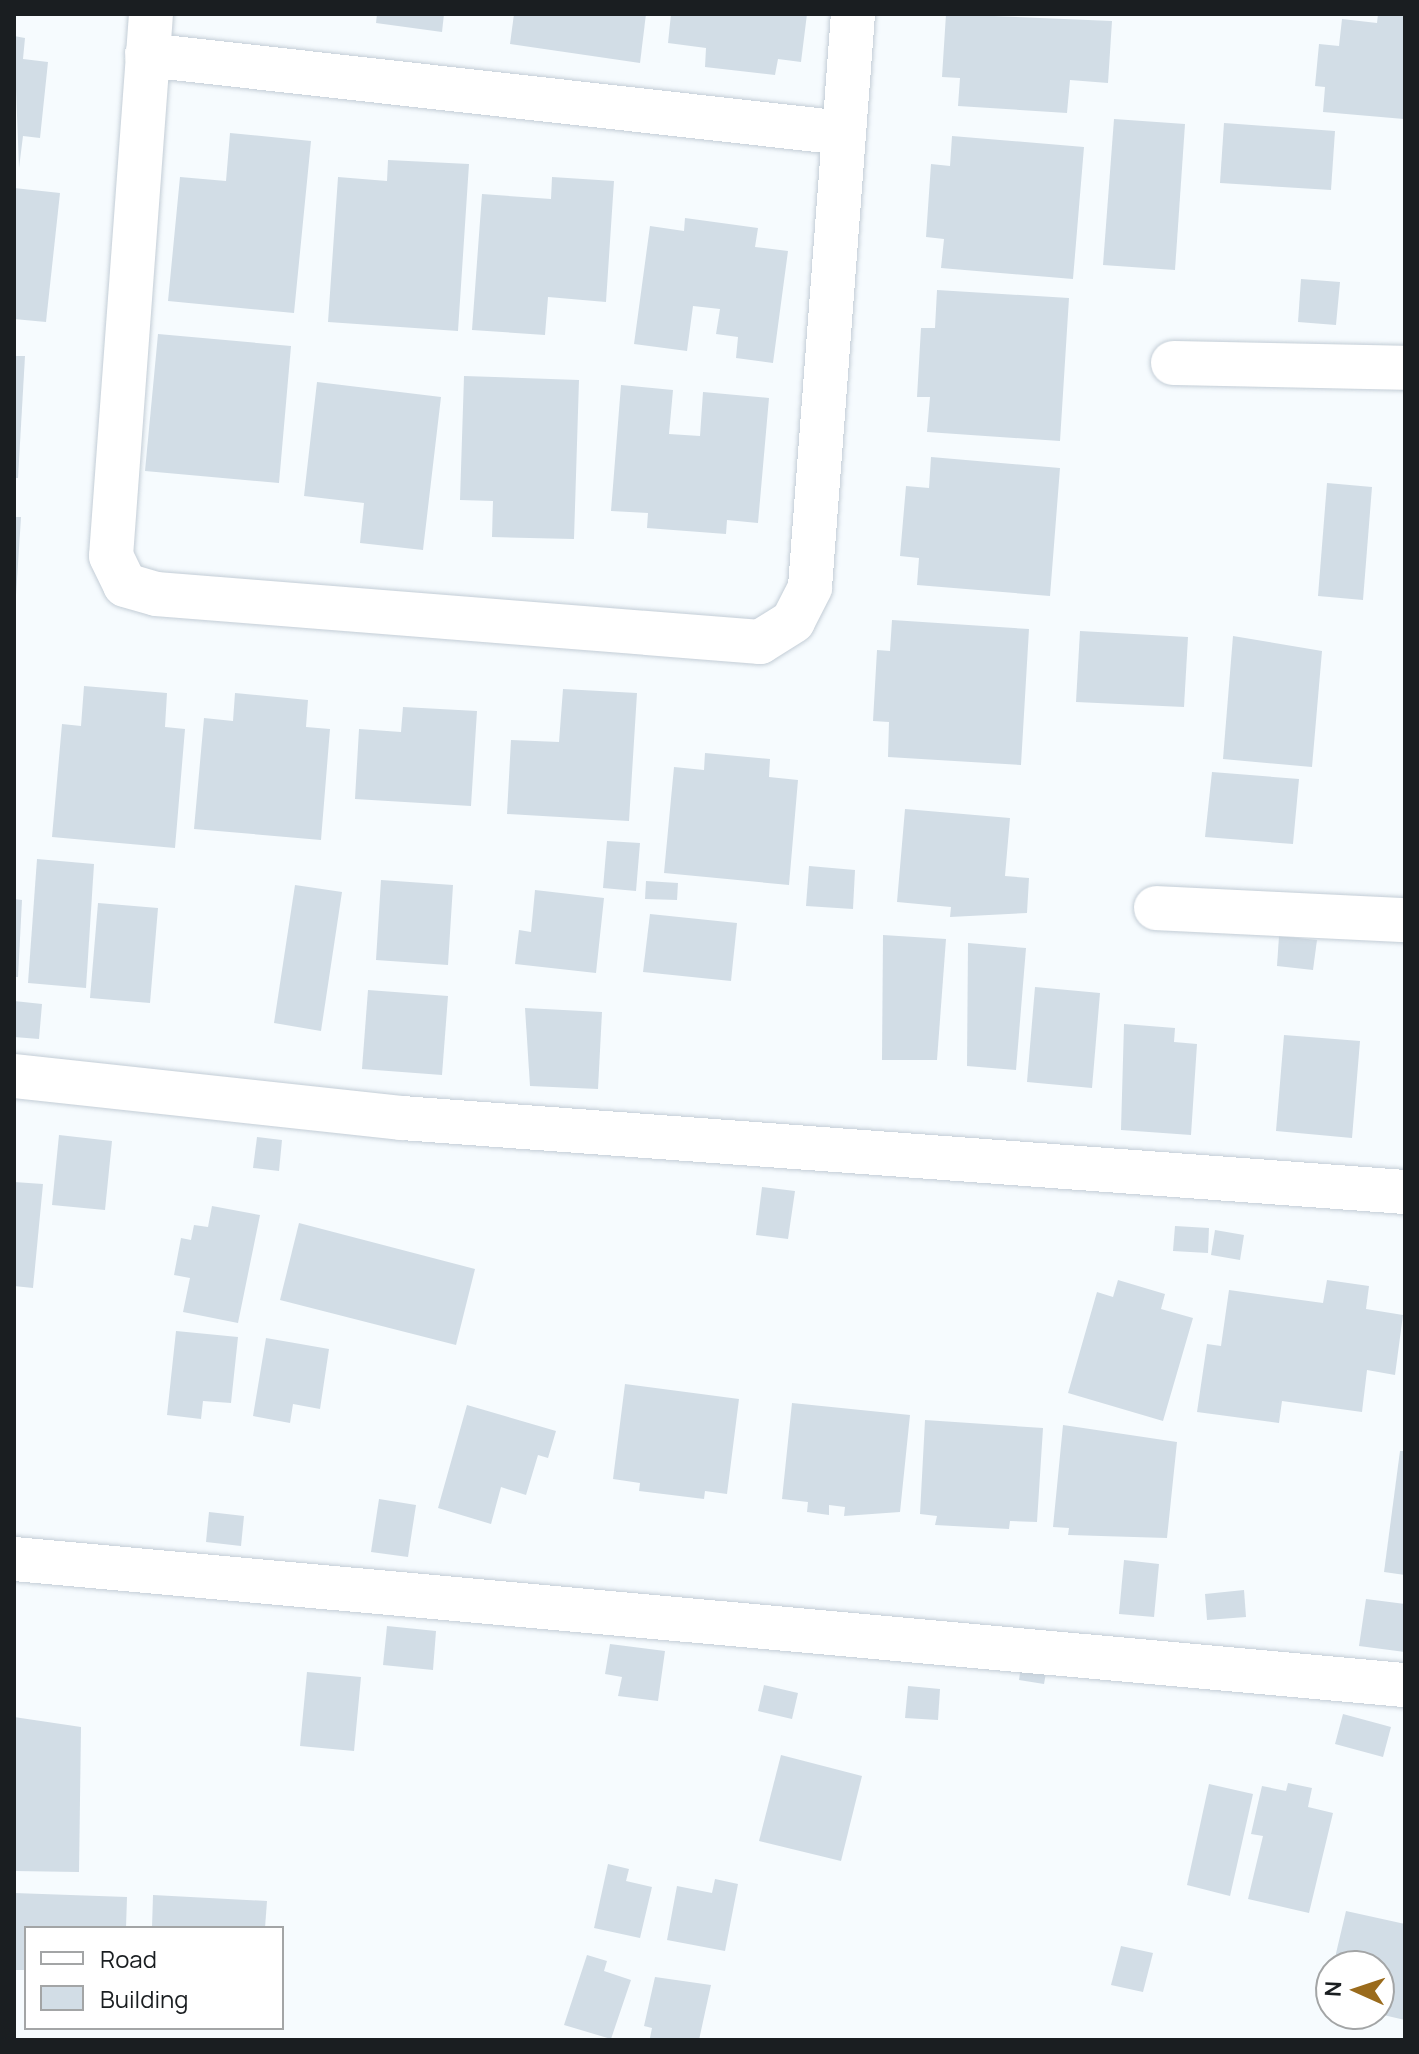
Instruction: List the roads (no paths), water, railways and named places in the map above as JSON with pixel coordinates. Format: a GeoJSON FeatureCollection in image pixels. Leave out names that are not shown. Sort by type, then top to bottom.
{"type":"FeatureCollection","features":[{"type":"Feature","properties":{"kind":"street"},"geometry":{"type":"LineString","coordinates":[[843,133],[149,34],[111,556],[125,585],[156,594],[760,642],[793,621],[810,587],[853,14]]}},
{"type":"Feature","properties":{"kind":"street"},"geometry":{"type":"LineString","coordinates":[[1173,363],[1405,368]]}},
{"type":"Feature","properties":{"kind":"street"},"geometry":{"type":"LineString","coordinates":[[1156,908],[1405,920]]}},
{"type":"Feature","properties":{"kind":"street"},"geometry":{"type":"LineString","coordinates":[[14,1076],[402,1118],[1405,1192]]}},
{"type":"Feature","properties":{"kind":"street"},"geometry":{"type":"LineString","coordinates":[[14,1559],[1405,1685]]}}]}
